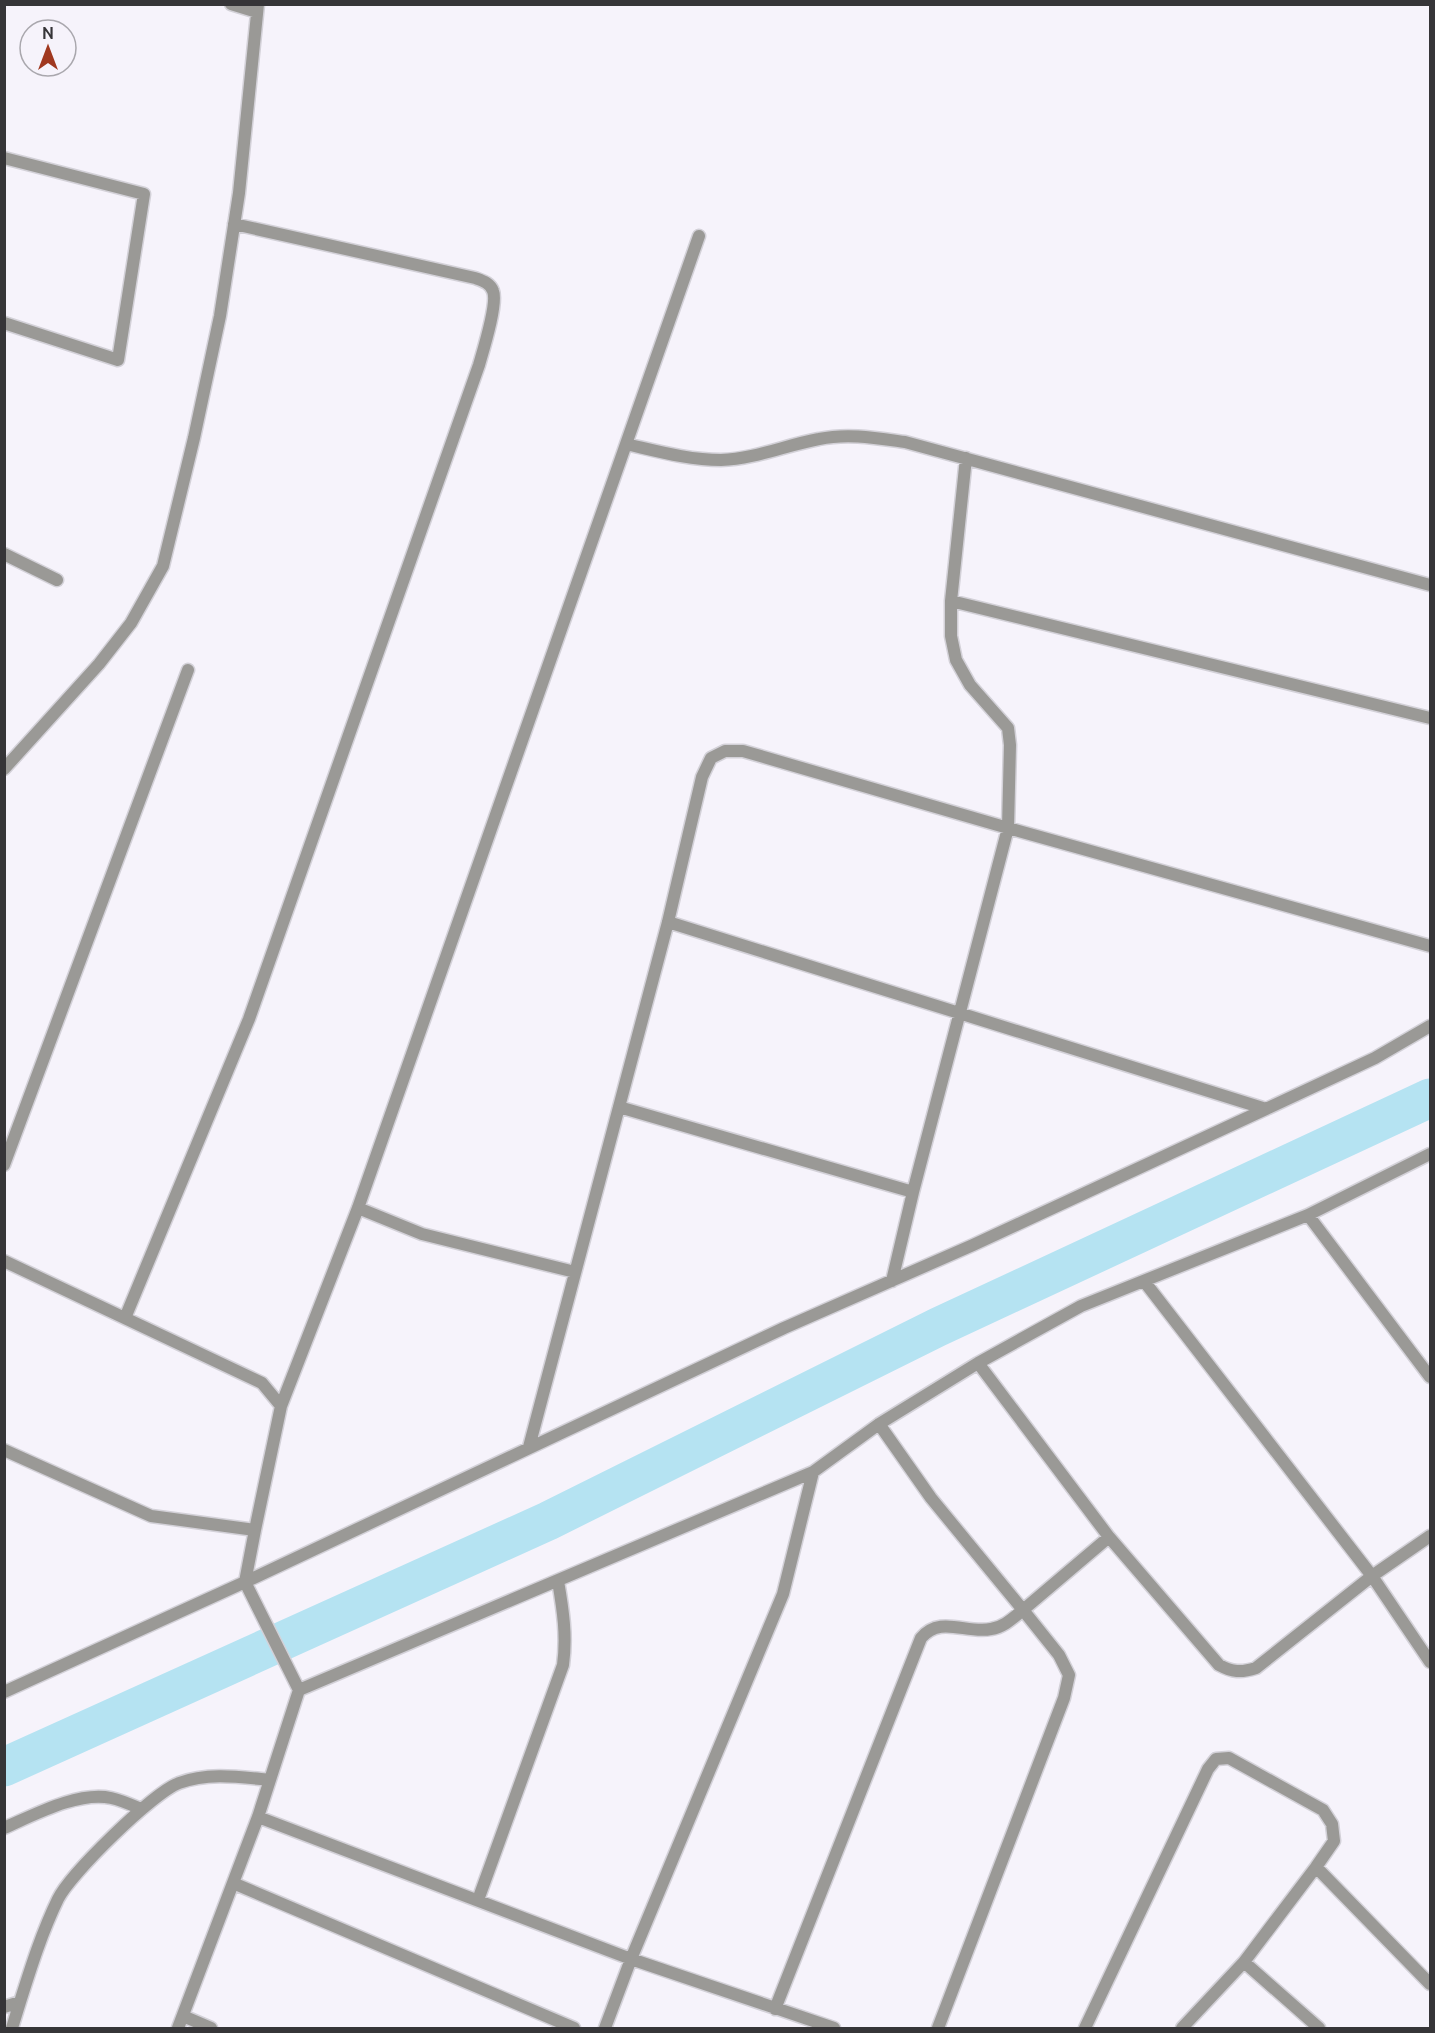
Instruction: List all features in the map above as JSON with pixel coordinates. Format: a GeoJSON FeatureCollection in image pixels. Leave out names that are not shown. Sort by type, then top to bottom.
{"type":"FeatureCollection","features":[{"type":"Feature","properties":{"kind":"street"},"geometry":{"type":"LineString","coordinates":[[4,769],[99,664],[125,631],[163,566],[218,327],[234,224],[257,8],[231,4]]}},
{"type":"Feature","properties":{"kind":"street"},"geometry":{"type":"LineString","coordinates":[[4,158],[144,194],[118,360],[4,323]]}},
{"type":"Feature","properties":{"kind":"street"},"geometry":{"type":"LineString","coordinates":[[125,1318],[249,1019],[479,365],[494,305],[494,292],[487,283],[475,278],[234,224]]}},
{"type":"Feature","properties":{"kind":"street"},"geometry":{"type":"LineString","coordinates":[[178,2028],[258,1817],[299,1690],[245,1582],[281,1406],[358,1208],[699,236]]}},
{"type":"Feature","properties":{"kind":"street"},"geometry":{"type":"LineString","coordinates":[[626,444],[693,458],[721,460],[749,457],[820,438],[855,436],[905,442],[1431,585]]}},
{"type":"Feature","properties":{"kind":"street"},"geometry":{"type":"LineString","coordinates":[[892,1281],[1008,828],[1010,745],[1008,728],[970,685],[956,660],[951,636],[951,601],[966,458]]}},
{"type":"Feature","properties":{"kind":"street"},"geometry":{"type":"LineString","coordinates":[[4,554],[57,580]]}},
{"type":"Feature","properties":{"kind":"street"},"geometry":{"type":"LineString","coordinates":[[951,601],[1431,718]]}},
{"type":"Feature","properties":{"kind":"street"},"geometry":{"type":"LineString","coordinates":[[4,1165],[188,670]]}},
{"type":"Feature","properties":{"kind":"street"},"geometry":{"type":"LineString","coordinates":[[529,1448],[668,922],[702,777],[711,758],[725,752],[743,752],[1431,946]]}},
{"type":"Feature","properties":{"kind":"street"},"geometry":{"type":"LineString","coordinates":[[668,922],[1266,1109]]}},
{"type":"Feature","properties":{"kind":"street"},"geometry":{"type":"LineString","coordinates":[[5,1690],[245,1582],[784,1328],[892,1281],[1266,1109],[1375,1058],[1431,1026]]}},
{"type":"Feature","properties":{"kind":"street"},"geometry":{"type":"LineString","coordinates":[[619,1107],[914,1192]]}},
{"type":"Feature","properties":{"kind":"street"},"geometry":{"type":"LineString","coordinates":[[299,1690],[813,1473],[879,1424],[978,1363],[1081,1306],[1308,1215],[1431,1154]]}},
{"type":"Feature","properties":{"kind":"street"},"geometry":{"type":"LineString","coordinates":[[358,1208],[423,1234],[575,1272]]}},
{"type":"Feature","properties":{"kind":"street"},"geometry":{"type":"LineString","coordinates":[[1308,1215],[1431,1377]]}},
{"type":"Feature","properties":{"kind":"street"},"geometry":{"type":"LineString","coordinates":[[4,1261],[262,1383],[281,1406]]}},
{"type":"Feature","properties":{"kind":"street"},"geometry":{"type":"LineString","coordinates":[[1144,1281],[1372,1576],[1431,1662]]}},
{"type":"Feature","properties":{"kind":"street"},"geometry":{"type":"LineString","coordinates":[[978,1363],[1108,1537],[1219,1665],[1231,1671],[1244,1672],[1256,1668],[1372,1576],[1431,1536]]}},
{"type":"Feature","properties":{"kind":"street"},"geometry":{"type":"LineString","coordinates":[[879,1424],[931,1497],[1059,1655],[1069,1675],[1064,1698],[938,2028]]}},
{"type":"Feature","properties":{"kind":"street"},"geometry":{"type":"LineString","coordinates":[[4,1450],[152,1516],[255,1530]]}},
{"type":"Feature","properties":{"kind":"street"},"geometry":{"type":"LineString","coordinates":[[605,2028],[631,1959],[783,1594],[813,1473]]}},
{"type":"Feature","properties":{"kind":"street"},"geometry":{"type":"LineString","coordinates":[[775,2008],[921,1638],[928,1629],[939,1626],[978,1631],[1005,1624],[1108,1537]]}},
{"type":"Feature","properties":{"kind":"street"},"geometry":{"type":"LineString","coordinates":[[478,1900],[563,1665],[566,1642],[565,1620],[558,1581]]}},
{"type":"Feature","properties":{"kind":"street"},"geometry":{"type":"LineString","coordinates":[[1085,2028],[1208,1769],[1216,1759],[1229,1758],[1323,1810],[1332,1824],[1334,1841],[1244,1962],[1182,2028]]}},
{"type":"Feature","properties":{"kind":"street"},"geometry":{"type":"LineString","coordinates":[[12,2028],[42,1935],[60,1896],[90,1860],[141,1809],[178,1783],[196,1778],[220,1776],[270,1780]]}},
{"type":"Feature","properties":{"kind":"street"},"geometry":{"type":"LineString","coordinates":[[4,1828],[54,1806],[89,1797],[110,1797],[141,1809]]}},
{"type":"Feature","properties":{"kind":"street"},"geometry":{"type":"LineString","coordinates":[[258,1817],[631,1959],[834,2028]]}},
{"type":"Feature","properties":{"kind":"street"},"geometry":{"type":"LineString","coordinates":[[1316,1868],[1431,1984]]}},
{"type":"Feature","properties":{"kind":"street"},"geometry":{"type":"LineString","coordinates":[[233,1883],[574,2028]]}},
{"type":"Feature","properties":{"kind":"street"},"geometry":{"type":"LineString","coordinates":[[1244,1962],[1319,2028]]}},
{"type":"Feature","properties":{"kind":"street"},"geometry":{"type":"LineString","coordinates":[[4,2007],[20,2002]]}},
{"type":"Feature","properties":{"kind":"street"},"geometry":{"type":"LineString","coordinates":[[183,2016],[211,2028]]}},
{"type":"Feature","properties":{"kind":"waterway"},"geometry":{"type":"LineString","coordinates":[[4,1767],[548,1521],[938,1327],[1430,1098]]}}]}
